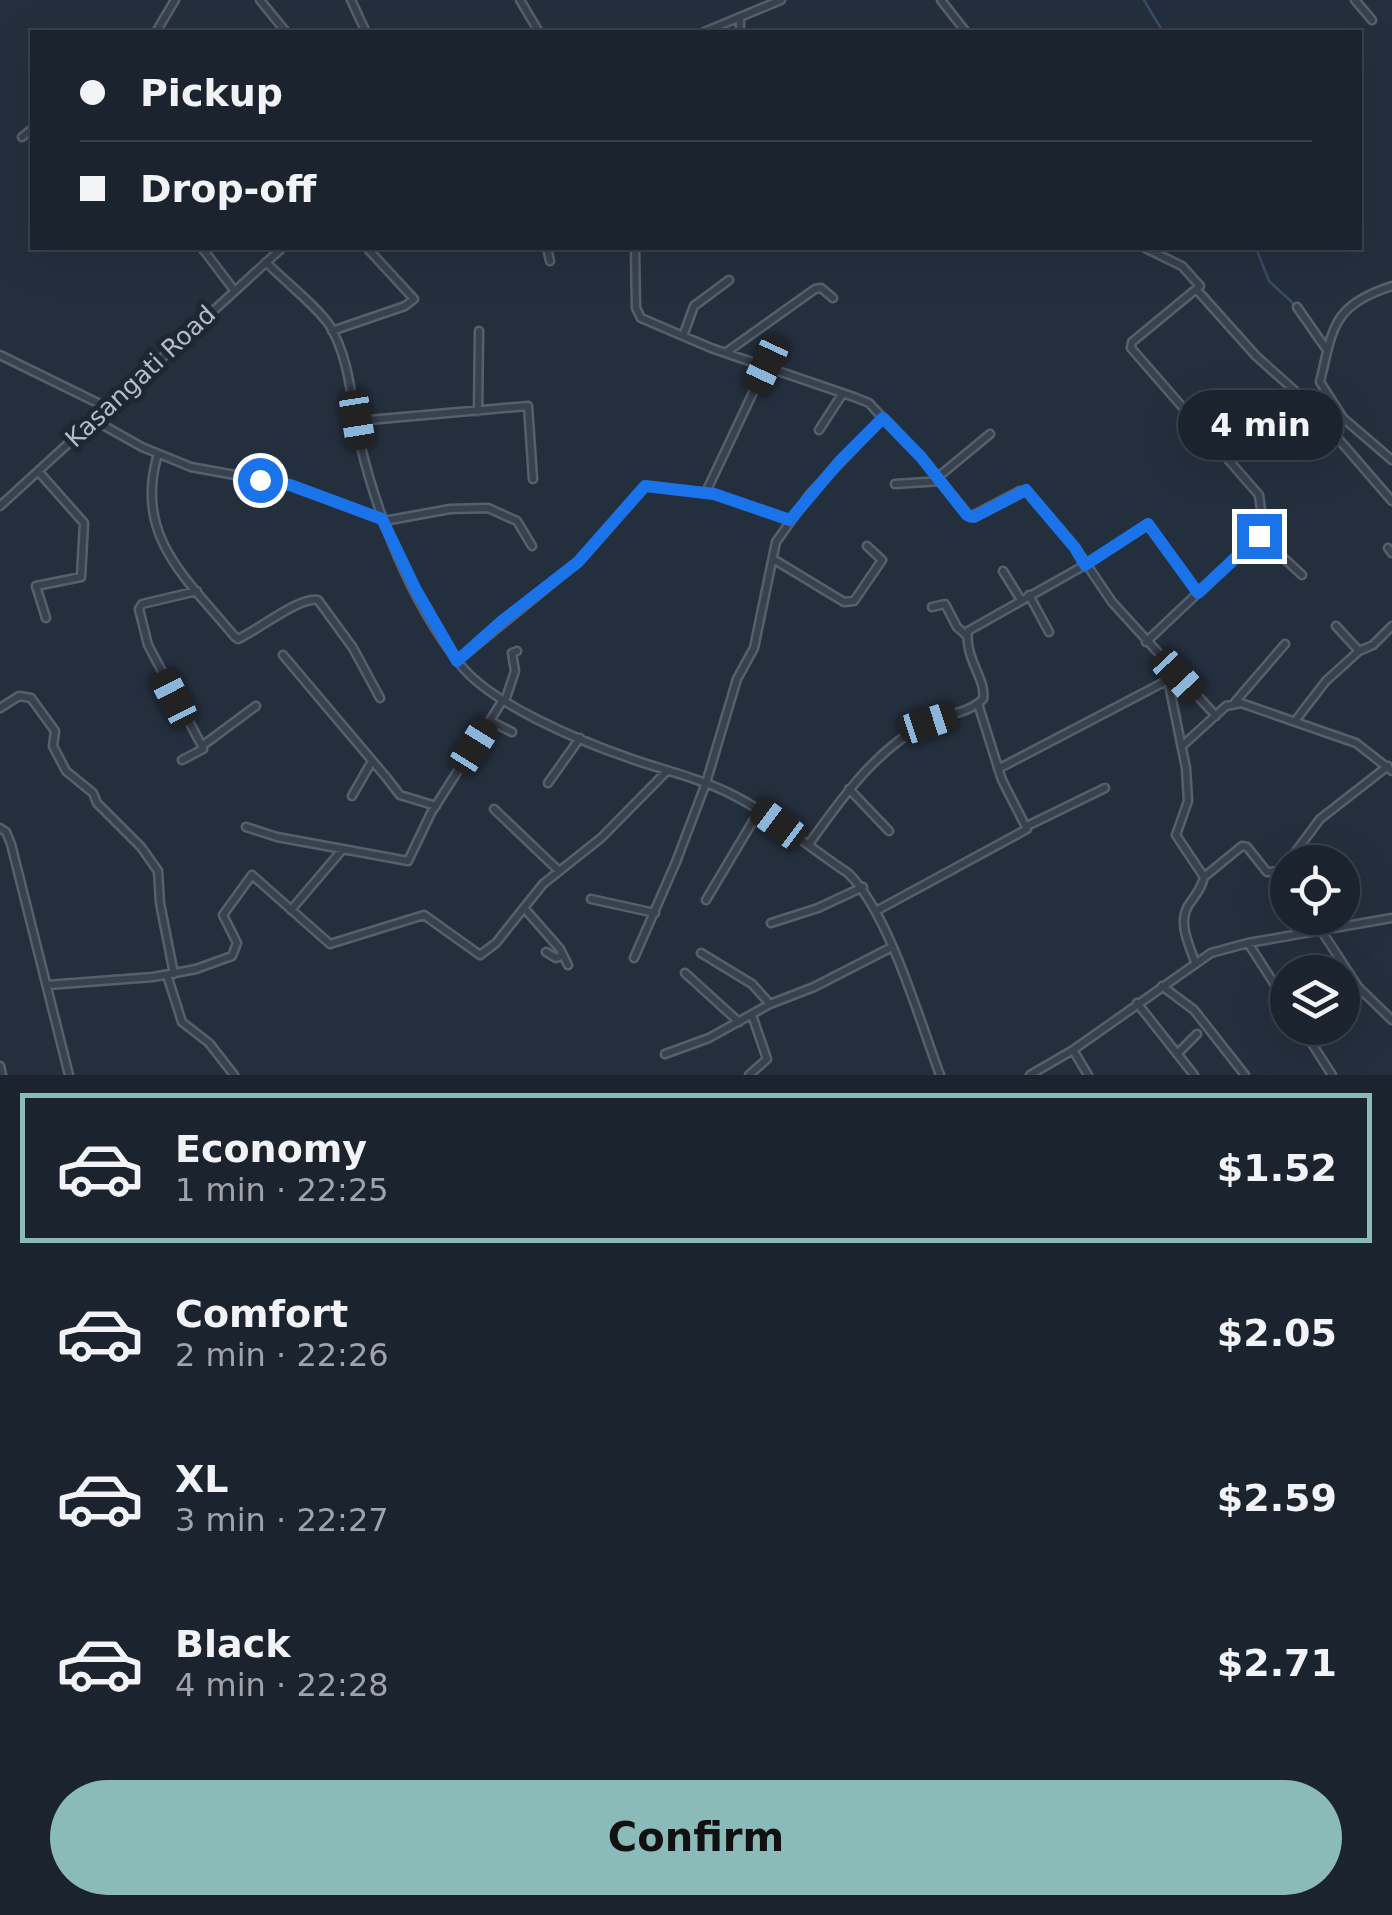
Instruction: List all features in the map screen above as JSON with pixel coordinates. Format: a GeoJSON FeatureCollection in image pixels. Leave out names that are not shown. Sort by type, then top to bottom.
{"type":"FeatureCollection","features":[{"type":"Feature","properties":{"kind":"street"},"geometry":{"type":"LineString","coordinates":[[157,30],[175,0]]}},
{"type":"Feature","properties":{"kind":"street"},"geometry":{"type":"LineString","coordinates":[[260,0],[284,30]]}},
{"type":"Feature","properties":{"kind":"street"},"geometry":{"type":"LineString","coordinates":[[351,0],[365,30]]}},
{"type":"Feature","properties":{"kind":"street"},"geometry":{"type":"LineString","coordinates":[[520,0],[538,30]]}},
{"type":"Feature","properties":{"kind":"street"},"geometry":{"type":"LineString","coordinates":[[709,30],[782,0]]}},
{"type":"Feature","properties":{"kind":"street"},"geometry":{"type":"LineString","coordinates":[[941,0],[964,30]]}},
{"type":"Feature","properties":{"kind":"street"},"geometry":{"type":"LineString","coordinates":[[1356,0],[1372,20]]}},
{"type":"Feature","properties":{"kind":"street"},"geometry":{"type":"LineString","coordinates":[[740,18],[740,30]]}},
{"type":"Feature","properties":{"kind":"street"},"geometry":{"type":"LineString","coordinates":[[22,137],[30,131]]}},
{"type":"Feature","properties":{"kind":"street"},"geometry":{"type":"LineString","coordinates":[[204,250],[234,290]]}},
{"type":"Feature","properties":{"kind":"street","name":"Kasangati Road"},"geometry":{"type":"LineString","coordinates":[[0,506],[280,250]]}},
{"type":"Feature","properties":{"kind":"street"},"geometry":{"type":"LineString","coordinates":[[332,331],[405,306],[414,299],[369,250]]}},
{"type":"Feature","properties":{"kind":"street"},"geometry":{"type":"LineString","coordinates":[[547,250],[550,261]]}},
{"type":"Feature","properties":{"kind":"street"},"geometry":{"type":"LineString","coordinates":[[635,250],[636,308],[641,318],[869,404],[972,517],[1026,490],[1146,642],[1216,716]]}},
{"type":"Feature","properties":{"kind":"street"},"geometry":{"type":"LineString","coordinates":[[1149,250],[1182,266],[1198,281],[1197,290],[1132,342],[1131,347],[1259,495],[1261,510],[1248,527],[1254,538]]}},
{"type":"Feature","properties":{"kind":"street"},"geometry":{"type":"LineString","coordinates":[[266,262],[322,316],[342,351],[383,520],[416,590],[457,661],[487,690],[580,738],[706,782],[760,810],[862,887],[892,947],[940,1075]]}},
{"type":"Feature","properties":{"kind":"street"},"geometry":{"type":"LineString","coordinates":[[683,336],[694,306],[729,280]]}},
{"type":"Feature","properties":{"kind":"street"},"geometry":{"type":"LineString","coordinates":[[1392,286],[1362,298],[1334,324],[1320,382],[1330,402],[1356,432],[1392,460]]}},
{"type":"Feature","properties":{"kind":"street"},"geometry":{"type":"LineString","coordinates":[[727,352],[814,289],[821,288],[833,298]]}},
{"type":"Feature","properties":{"kind":"street"},"geometry":{"type":"LineString","coordinates":[[1197,290],[1256,356],[1303,398],[1392,500]]}},
{"type":"Feature","properties":{"kind":"street"},"geometry":{"type":"LineString","coordinates":[[1297,307],[1328,351]]}},
{"type":"Feature","properties":{"kind":"street"},"geometry":{"type":"LineString","coordinates":[[478,411],[479,332]]}},
{"type":"Feature","properties":{"kind":"street"},"geometry":{"type":"LineString","coordinates":[[0,354],[108,408]]}},
{"type":"Feature","properties":{"kind":"street"},"geometry":{"type":"LineString","coordinates":[[706,492],[766,365]]}},
{"type":"Feature","properties":{"kind":"street"},"geometry":{"type":"LineString","coordinates":[[819,430],[843,392]]}},
{"type":"Feature","properties":{"kind":"street"},"geometry":{"type":"LineString","coordinates":[[357,420],[528,406],[533,479]]}},
{"type":"Feature","properties":{"kind":"street"},"geometry":{"type":"LineString","coordinates":[[634,958],[706,782],[737,679],[754,648],[776,542],[839,462],[883,418]]}},
{"type":"Feature","properties":{"kind":"street"},"geometry":{"type":"LineString","coordinates":[[94,420],[158,454],[215,474],[290,485],[383,520],[450,509],[488,508],[517,520],[532,546]]}},
{"type":"Feature","properties":{"kind":"street"},"geometry":{"type":"LineString","coordinates":[[896,484],[940,479],[990,434]]}},
{"type":"Feature","properties":{"kind":"street"},"geometry":{"type":"LineString","coordinates":[[158,454],[149,498],[160,538],[168,555],[238,639],[305,600],[318,600],[353,648],[380,698]]}},
{"type":"Feature","properties":{"kind":"street"},"geometry":{"type":"LineString","coordinates":[[38,471],[84,523],[82,576],[36,586],[46,618]]}},
{"type":"Feature","properties":{"kind":"street"},"geometry":{"type":"LineString","coordinates":[[457,661],[578,562],[645,486],[706,492],[790,520]]}},
{"type":"Feature","properties":{"kind":"street"},"geometry":{"type":"LineString","coordinates":[[966,635],[1148,524],[1198,593]]}},
{"type":"Feature","properties":{"kind":"street"},"geometry":{"type":"LineString","coordinates":[[1146,642],[1254,538],[1261,537],[1302,575]]}},
{"type":"Feature","properties":{"kind":"street"},"geometry":{"type":"LineString","coordinates":[[773,559],[844,602],[854,601],[882,560],[867,546]]}},
{"type":"Feature","properties":{"kind":"street"},"geometry":{"type":"LineString","coordinates":[[1003,571],[1021,600]]}},
{"type":"Feature","properties":{"kind":"street"},"geometry":{"type":"LineString","coordinates":[[197,590],[142,604],[140,610],[148,645],[202,746]]}},
{"type":"Feature","properties":{"kind":"street"},"geometry":{"type":"LineString","coordinates":[[1030,595],[1049,632]]}},
{"type":"Feature","properties":{"kind":"street"},"geometry":{"type":"LineString","coordinates":[[809,844],[848,789],[903,739],[928,723],[978,704],[986,692],[975,673],[966,635],[945,604],[932,607]]}},
{"type":"Feature","properties":{"kind":"street"},"geometry":{"type":"LineString","coordinates":[[1336,626],[1359,652]]}},
{"type":"Feature","properties":{"kind":"street"},"geometry":{"type":"LineString","coordinates":[[1294,721],[1326,682],[1392,626]]}},
{"type":"Feature","properties":{"kind":"street"},"geometry":{"type":"LineString","coordinates":[[1182,746],[1235,703],[1285,644]]}},
{"type":"Feature","properties":{"kind":"street"},"geometry":{"type":"LineString","coordinates":[[246,827],[408,861],[436,806],[504,700],[515,671],[512,653],[517,650]]}},
{"type":"Feature","properties":{"kind":"street"},"geometry":{"type":"LineString","coordinates":[[283,655],[400,795],[436,806]]}},
{"type":"Feature","properties":{"kind":"street"},"geometry":{"type":"LineString","coordinates":[[998,769],[1178,676]]}},
{"type":"Feature","properties":{"kind":"street"},"geometry":{"type":"LineString","coordinates":[[1168,680],[1182,746],[1188,801],[1176,836],[1204,877]]}},
{"type":"Feature","properties":{"kind":"street"},"geometry":{"type":"LineString","coordinates":[[0,708],[18,696],[31,698],[54,730],[53,746],[66,771],[93,793],[97,803],[141,847],[158,871],[171,974],[182,1022],[209,1043],[234,1075]]}},
{"type":"Feature","properties":{"kind":"street"},"geometry":{"type":"LineString","coordinates":[[1235,703],[1257,706],[1364,747],[1390,768],[1320,819],[1301,845]]}},
{"type":"Feature","properties":{"kind":"street"},"geometry":{"type":"LineString","coordinates":[[978,704],[998,769],[1028,826]]}},
{"type":"Feature","properties":{"kind":"street"},"geometry":{"type":"LineString","coordinates":[[182,760],[203,749],[256,706]]}},
{"type":"Feature","properties":{"kind":"street"},"geometry":{"type":"LineString","coordinates":[[490,721],[512,732]]}},
{"type":"Feature","properties":{"kind":"street"},"geometry":{"type":"LineString","coordinates":[[548,783],[580,738]]}},
{"type":"Feature","properties":{"kind":"street"},"geometry":{"type":"LineString","coordinates":[[352,796],[372,762]]}},
{"type":"Feature","properties":{"kind":"street"},"geometry":{"type":"LineString","coordinates":[[47,985],[171,974],[232,956],[237,944],[223,915],[252,875],[330,944],[424,915],[480,954],[496,943],[543,884],[601,838],[667,771]]}},
{"type":"Feature","properties":{"kind":"street"},"geometry":{"type":"LineString","coordinates":[[876,912],[1104,788]]}},
{"type":"Feature","properties":{"kind":"street"},"geometry":{"type":"LineString","coordinates":[[848,789],[889,831]]}},
{"type":"Feature","properties":{"kind":"street"},"geometry":{"type":"LineString","coordinates":[[494,809],[559,870]]}},
{"type":"Feature","properties":{"kind":"street"},"geometry":{"type":"LineString","coordinates":[[706,900],[760,810]]}},
{"type":"Feature","properties":{"kind":"street"},"geometry":{"type":"LineString","coordinates":[[0,828],[11,844],[69,1075]]}},
{"type":"Feature","properties":{"kind":"street"},"geometry":{"type":"LineString","coordinates":[[1196,962],[1183,926],[1204,877],[1242,846],[1270,872]]}},
{"type":"Feature","properties":{"kind":"street"},"geometry":{"type":"LineString","coordinates":[[291,910],[342,850]]}},
{"type":"Feature","properties":{"kind":"street"},"geometry":{"type":"LineString","coordinates":[[771,923],[818,908],[862,887]]}},
{"type":"Feature","properties":{"kind":"street"},"geometry":{"type":"LineString","coordinates":[[591,899],[655,913]]}},
{"type":"Feature","properties":{"kind":"street"},"geometry":{"type":"LineString","coordinates":[[524,908],[568,965]]}},
{"type":"Feature","properties":{"kind":"street"},"geometry":{"type":"LineString","coordinates":[[1360,923],[1392,918]]}},
{"type":"Feature","properties":{"kind":"street"},"geometry":{"type":"LineString","coordinates":[[1030,1075],[1073,1050],[1211,952],[1293,935]]}},
{"type":"Feature","properties":{"kind":"street"},"geometry":{"type":"LineString","coordinates":[[1324,935],[1358,987],[1392,1020]]}},
{"type":"Feature","properties":{"kind":"street"},"geometry":{"type":"LineString","coordinates":[[1248,943],[1270,977]]}},
{"type":"Feature","properties":{"kind":"street"},"geometry":{"type":"LineString","coordinates":[[665,1054],[709,1038],[770,1004],[814,988],[892,947]]}},
{"type":"Feature","properties":{"kind":"street"},"geometry":{"type":"LineString","coordinates":[[546,952],[556,958],[563,955]]}},
{"type":"Feature","properties":{"kind":"street"},"geometry":{"type":"LineString","coordinates":[[701,954],[752,984],[770,1004]]}},
{"type":"Feature","properties":{"kind":"street"},"geometry":{"type":"LineString","coordinates":[[684,973],[738,1022]]}},
{"type":"Feature","properties":{"kind":"street"},"geometry":{"type":"LineString","coordinates":[[1162,986],[1194,1010],[1245,1075]]}},
{"type":"Feature","properties":{"kind":"street"},"geometry":{"type":"LineString","coordinates":[[1138,1004],[1194,1075]]}},
{"type":"Feature","properties":{"kind":"street"},"geometry":{"type":"LineString","coordinates":[[749,1075],[767,1059],[752,1014]]}},
{"type":"Feature","properties":{"kind":"street"},"geometry":{"type":"LineString","coordinates":[[1177,1054],[1196,1034]]}},
{"type":"Feature","properties":{"kind":"street"},"geometry":{"type":"LineString","coordinates":[[1313,1045],[1332,1075]]}},
{"type":"Feature","properties":{"kind":"street"},"geometry":{"type":"LineString","coordinates":[[1073,1050],[1088,1075]]}},
{"type":"Feature","properties":{"kind":"street"},"geometry":{"type":"LineString","coordinates":[[1048,1065],[1055,1075]]}},
{"type":"Feature","properties":{"kind":"street"},"geometry":{"type":"LineString","coordinates":[[0,1066],[2,1075]]}},
{"type":"Feature","properties":{"kind":"waterway"},"geometry":{"type":"LineString","coordinates":[[1144,0],[1162,30]]}},
{"type":"Feature","properties":{"kind":"waterway"},"geometry":{"type":"LineString","coordinates":[[1257,250],[1269,281],[1296,306]]}},
{"type":"Feature","properties":{"kind":"route"},"geometry":{"type":"LineString","coordinates":[[260,480],[290,485],[382,519],[438,632],[457,661],[578,562],[645,486],[697,490],[790,520],[883,418],[903,436],[967,515],[974,517],[1026,490],[1085,565],[1148,524],[1198,593],[1259,536]]}}]}
